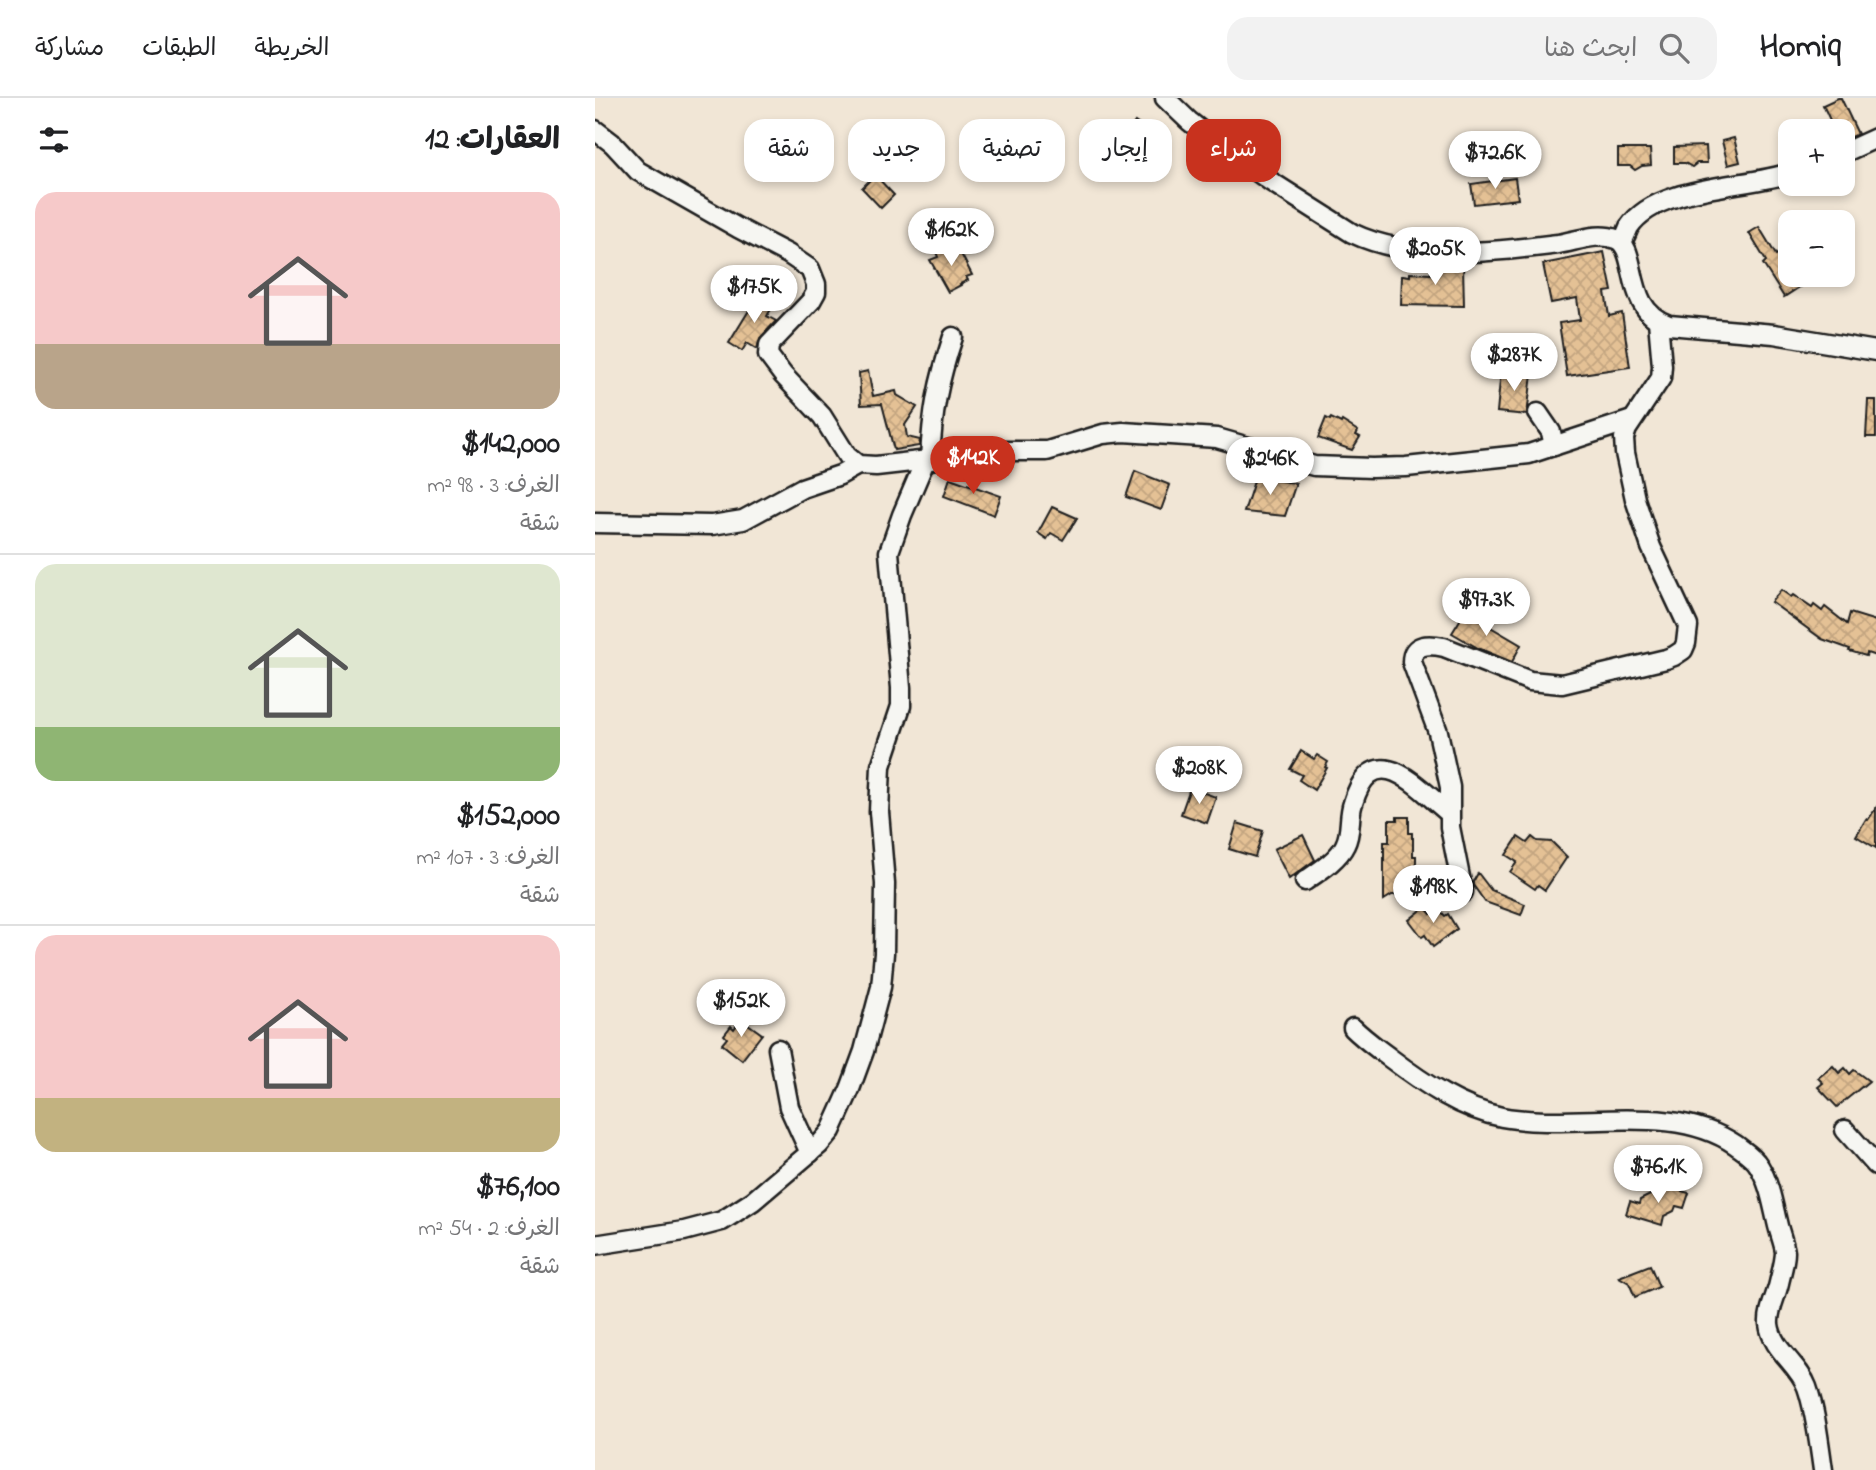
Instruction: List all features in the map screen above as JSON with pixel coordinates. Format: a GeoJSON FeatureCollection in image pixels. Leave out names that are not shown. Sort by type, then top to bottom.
{"type":"FeatureCollection","features":[{"type":"Feature","properties":{"kind":"street"},"geometry":{"type":"LineString","coordinates":[[1165,98],[1189,121],[1270,181],[1365,240],[1430,253],[1522,248],[1601,236],[1615,238],[1622,242],[1627,251],[1641,303],[1658,321],[1774,334],[1876,351]]}},
{"type":"Feature","properties":{"kind":"street"},"geometry":{"type":"LineString","coordinates":[[595,130],[607,138],[638,171],[788,254],[810,270],[815,278],[816,292],[769,345],[768,355],[822,416],[847,456],[858,464],[876,466],[1008,451],[1047,451],[1103,434],[1123,432],[1217,438],[1314,466],[1406,467],[1529,454],[1632,420]]}},
{"type":"Feature","properties":{"kind":"street"},"geometry":{"type":"LineString","coordinates":[[1855,148],[1876,138]]}},
{"type":"Feature","properties":{"kind":"street"},"geometry":{"type":"LineString","coordinates":[[1622,242],[1635,221],[1657,204],[1689,193],[1778,176]]}},
{"type":"Feature","properties":{"kind":"street"},"geometry":{"type":"LineString","coordinates":[[1463,892],[1449,813],[1450,787],[1438,732],[1412,662],[1412,654],[1416,649],[1423,645],[1444,647],[1530,681],[1562,684],[1666,659],[1683,650],[1686,643],[1688,626],[1651,547],[1635,499],[1625,453],[1625,438],[1632,420],[1661,379],[1658,321]]}},
{"type":"Feature","properties":{"kind":"street"},"geometry":{"type":"LineString","coordinates":[[595,1245],[722,1222],[753,1201],[810,1153],[831,1131],[850,1090],[864,1051],[881,987],[884,953],[885,884],[879,812],[881,766],[901,706],[889,552],[902,515],[927,461],[935,399],[953,337]]}},
{"type":"Feature","properties":{"kind":"street"},"geometry":{"type":"LineString","coordinates":[[1538,413],[1551,432],[1554,446]]}},
{"type":"Feature","properties":{"kind":"street"},"geometry":{"type":"LineString","coordinates":[[595,523],[712,525],[743,520],[802,488],[840,475],[858,464]]}},
{"type":"Feature","properties":{"kind":"street"},"geometry":{"type":"LineString","coordinates":[[1305,881],[1341,852],[1350,833],[1351,807],[1364,780],[1371,772],[1384,768],[1403,776],[1449,813]]}},
{"type":"Feature","properties":{"kind":"street"},"geometry":{"type":"LineString","coordinates":[[1353,1028],[1417,1079],[1482,1111],[1503,1117],[1573,1121],[1663,1120],[1689,1124],[1726,1138],[1758,1162],[1767,1180],[1785,1252],[1769,1315],[1772,1336],[1806,1384],[1812,1403],[1823,1470]]}},
{"type":"Feature","properties":{"kind":"street"},"geometry":{"type":"LineString","coordinates":[[778,1049],[789,1107],[810,1153]]}},
{"type":"Feature","properties":{"kind":"street"},"geometry":{"type":"LineString","coordinates":[[1845,1130],[1876,1165]]}},
{"type":"Feature","properties":{"kind":"building"},"geometry":{"type":"Polygon","coordinates":[[[1841,98],[1851,119],[1829,119],[1823,105],[1841,98]]]}},
{"type":"Feature","properties":{"kind":"building"},"geometry":{"type":"Polygon","coordinates":[[[1734,138],[1740,162],[1728,165],[1722,141],[1734,138]]]}},
{"type":"Feature","properties":{"kind":"building"},"geometry":{"type":"Polygon","coordinates":[[[1706,146],[1707,163],[1697,163],[1692,167],[1685,163],[1674,163],[1674,147],[1706,146]]]}},
{"type":"Feature","properties":{"kind":"building"},"geometry":{"type":"Polygon","coordinates":[[[1618,149],[1650,149],[1651,165],[1635,170],[1630,166],[1618,166],[1618,149]]]}},
{"type":"Feature","properties":{"kind":"building"},"geometry":{"type":"Polygon","coordinates":[[[1515,178],[1518,199],[1474,204],[1471,184],[1515,178]]]}},
{"type":"Feature","properties":{"kind":"building"},"geometry":{"type":"Polygon","coordinates":[[[868,182],[882,182],[894,195],[881,208],[862,188],[868,182]]]}},
{"type":"Feature","properties":{"kind":"building"},"geometry":{"type":"Polygon","coordinates":[[[1759,227],[1776,255],[1778,254],[1778,287],[1799,287],[1784,297],[1763,264],[1766,261],[1749,233],[1759,227]]]}},
{"type":"Feature","properties":{"kind":"building"},"geometry":{"type":"Polygon","coordinates":[[[949,245],[951,249],[957,246],[972,275],[948,292],[930,260],[938,257],[936,252],[949,245]]]}},
{"type":"Feature","properties":{"kind":"building"},"geometry":{"type":"Polygon","coordinates":[[[1604,252],[1612,291],[1605,292],[1609,316],[1622,313],[1630,367],[1567,376],[1559,323],[1580,320],[1577,298],[1551,303],[1543,264],[1604,252]]]}},
{"type":"Feature","properties":{"kind":"building"},"geometry":{"type":"Polygon","coordinates":[[[1463,265],[1464,306],[1401,305],[1402,275],[1431,274],[1431,266],[1463,265]]]}},
{"type":"Feature","properties":{"kind":"building"},"geometry":{"type":"Polygon","coordinates":[[[761,296],[774,304],[767,316],[776,321],[760,338],[757,349],[747,343],[742,351],[729,343],[756,299],[761,296]]]}},
{"type":"Feature","properties":{"kind":"building"},"geometry":{"type":"Polygon","coordinates":[[[1501,370],[1532,374],[1527,415],[1497,412],[1501,370]]]}},
{"type":"Feature","properties":{"kind":"building"},"geometry":{"type":"Polygon","coordinates":[[[868,371],[873,396],[896,391],[897,395],[917,407],[905,425],[907,437],[920,440],[919,446],[894,450],[882,404],[861,405],[859,373],[868,371]]]}},
{"type":"Feature","properties":{"kind":"building"},"geometry":{"type":"Polygon","coordinates":[[[1868,400],[1876,400],[1876,437],[1866,437],[1868,400]]]}},
{"type":"Feature","properties":{"kind":"building"},"geometry":{"type":"Polygon","coordinates":[[[1326,418],[1341,423],[1342,421],[1358,431],[1356,435],[1360,437],[1352,450],[1318,438],[1326,418]]]}},
{"type":"Feature","properties":{"kind":"building"},"geometry":{"type":"Polygon","coordinates":[[[1135,471],[1170,485],[1161,510],[1126,497],[1135,471]]]}},
{"type":"Feature","properties":{"kind":"building"},"geometry":{"type":"Polygon","coordinates":[[[950,478],[1001,496],[994,515],[944,496],[950,478]]]}},
{"type":"Feature","properties":{"kind":"building"},"geometry":{"type":"Polygon","coordinates":[[[1255,478],[1296,483],[1285,516],[1244,512],[1255,478]]]}},
{"type":"Feature","properties":{"kind":"building"},"geometry":{"type":"Polygon","coordinates":[[[1052,507],[1077,518],[1063,540],[1051,533],[1047,539],[1038,533],[1052,507]]]}},
{"type":"Feature","properties":{"kind":"building"},"geometry":{"type":"Polygon","coordinates":[[[1781,590],[1812,608],[1814,605],[1822,611],[1825,607],[1847,624],[1850,613],[1876,621],[1876,656],[1849,651],[1850,649],[1822,639],[1771,602],[1781,590]]]}},
{"type":"Feature","properties":{"kind":"building"},"geometry":{"type":"Polygon","coordinates":[[[1465,612],[1521,645],[1512,662],[1478,648],[1452,633],[1465,612]]]}},
{"type":"Feature","properties":{"kind":"building"},"geometry":{"type":"Polygon","coordinates":[[[1301,751],[1314,759],[1317,755],[1328,762],[1314,790],[1299,780],[1302,775],[1290,769],[1301,751]]]}},
{"type":"Feature","properties":{"kind":"building"},"geometry":{"type":"Polygon","coordinates":[[[1190,788],[1216,797],[1207,823],[1181,814],[1190,788]]]}},
{"type":"Feature","properties":{"kind":"building"},"geometry":{"type":"Polygon","coordinates":[[[1876,808],[1876,848],[1856,836],[1876,808]]]}},
{"type":"Feature","properties":{"kind":"building"},"geometry":{"type":"Polygon","coordinates":[[[1397,817],[1409,817],[1413,856],[1416,856],[1416,890],[1396,890],[1396,895],[1384,900],[1384,842],[1389,842],[1389,820],[1397,820],[1397,817]]]}},
{"type":"Feature","properties":{"kind":"building"},"geometry":{"type":"Polygon","coordinates":[[[1237,823],[1263,831],[1255,857],[1229,849],[1237,823]]]}},
{"type":"Feature","properties":{"kind":"building"},"geometry":{"type":"Polygon","coordinates":[[[1303,835],[1315,860],[1289,879],[1274,849],[1303,835]]]}},
{"type":"Feature","properties":{"kind":"building"},"geometry":{"type":"Polygon","coordinates":[[[1518,837],[1527,843],[1532,837],[1537,841],[1552,842],[1567,857],[1545,890],[1538,885],[1535,889],[1510,872],[1517,862],[1506,855],[1518,837]]]}},
{"type":"Feature","properties":{"kind":"building"},"geometry":{"type":"Polygon","coordinates":[[[1478,873],[1491,890],[1525,904],[1521,915],[1485,902],[1473,885],[1478,873]]]}},
{"type":"Feature","properties":{"kind":"building"},"geometry":{"type":"Polygon","coordinates":[[[1425,907],[1431,914],[1438,908],[1445,916],[1448,914],[1457,929],[1433,947],[1409,920],[1425,907]]]}},
{"type":"Feature","properties":{"kind":"building"},"geometry":{"type":"Polygon","coordinates":[[[741,1019],[762,1034],[742,1060],[722,1044],[727,1038],[724,1035],[731,1026],[734,1029],[741,1019]]]}},
{"type":"Feature","properties":{"kind":"building"},"geometry":{"type":"Polygon","coordinates":[[[1833,1066],[1839,1073],[1845,1068],[1850,1074],[1854,1070],[1869,1081],[1837,1107],[1818,1087],[1823,1083],[1818,1078],[1833,1066]]]}},
{"type":"Feature","properties":{"kind":"building"},"geometry":{"type":"Polygon","coordinates":[[[1666,1187],[1689,1193],[1684,1208],[1676,1206],[1674,1211],[1664,1216],[1662,1225],[1626,1214],[1630,1201],[1639,1204],[1640,1200],[1666,1187]]]}},
{"type":"Feature","properties":{"kind":"building"},"geometry":{"type":"Polygon","coordinates":[[[1650,1265],[1659,1287],[1635,1297],[1629,1283],[1619,1277],[1650,1265]]]}}]}
